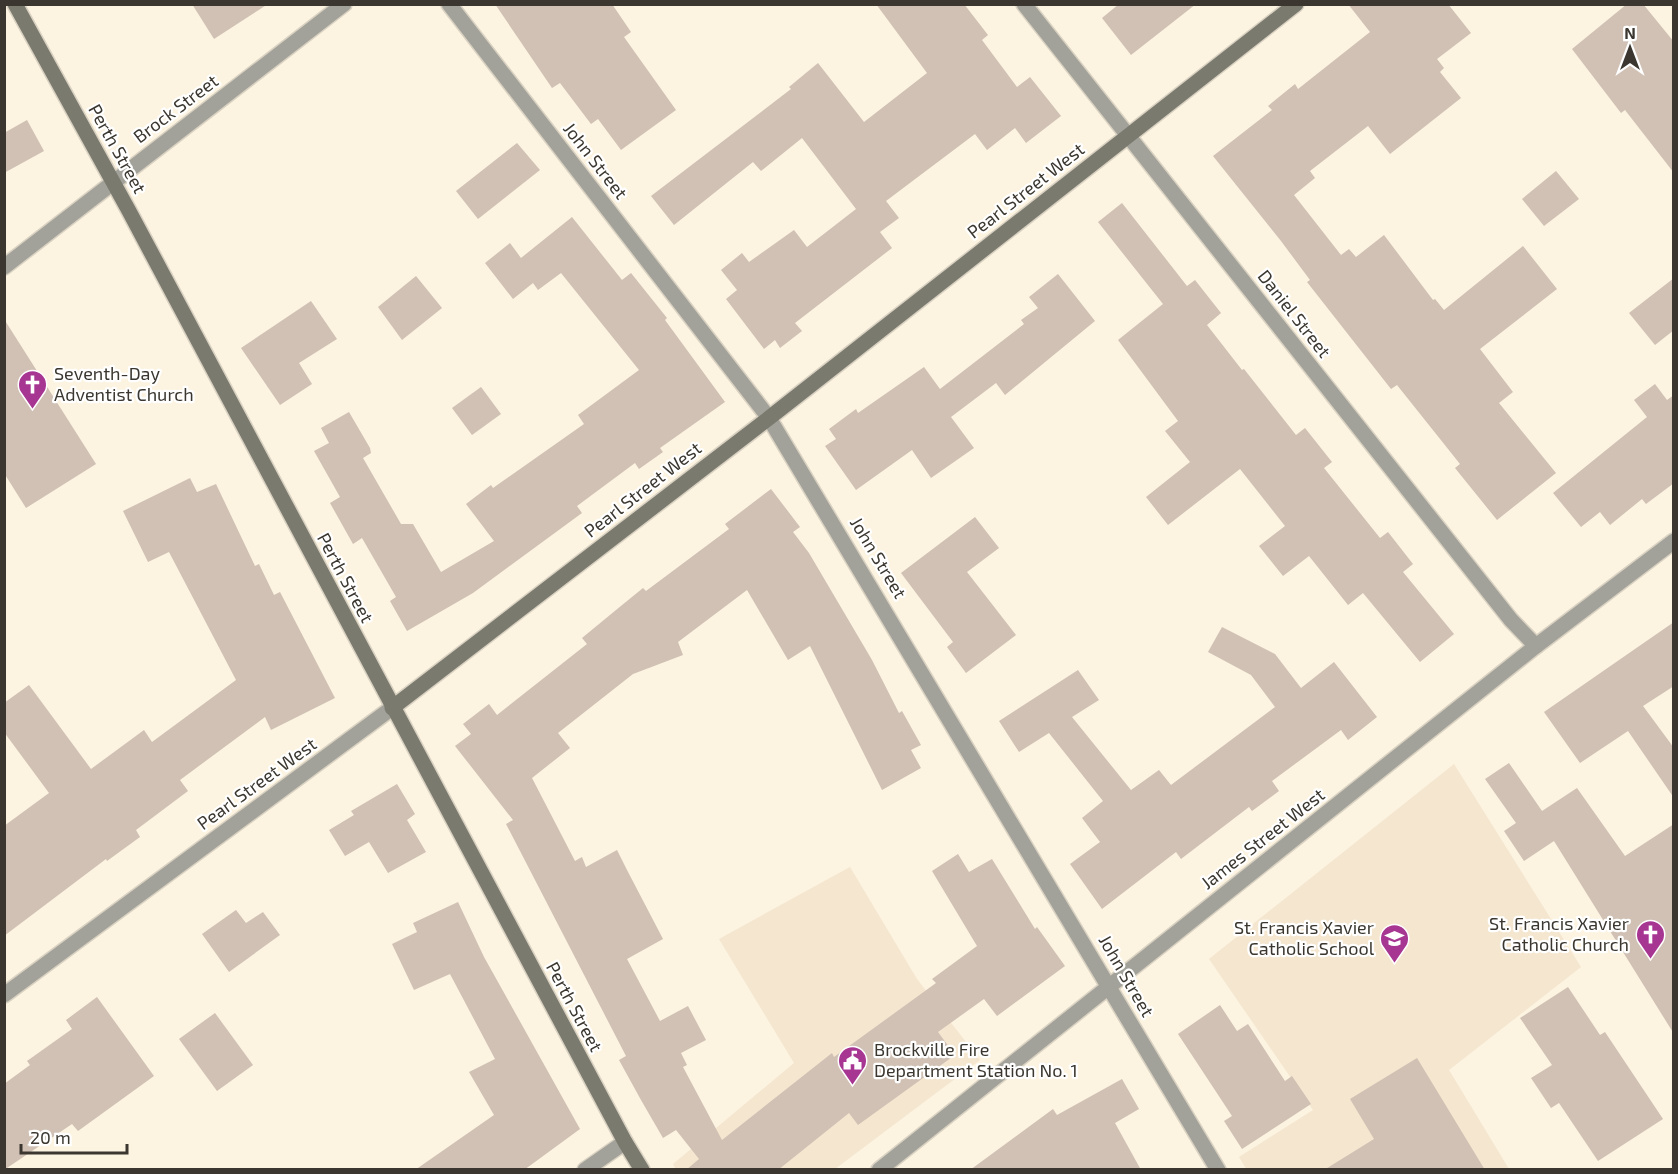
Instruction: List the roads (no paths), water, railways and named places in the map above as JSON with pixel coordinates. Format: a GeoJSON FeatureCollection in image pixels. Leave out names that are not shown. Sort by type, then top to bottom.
{"type":"FeatureCollection","features":[{"type":"Feature","properties":{"kind":"street","name":"Perth Street"},"geometry":{"type":"LineString","coordinates":[[15,4],[113,182],[392,708],[642,1170]]}},
{"type":"Feature","properties":{"kind":"street","name":"Brock Street"},"geometry":{"type":"LineString","coordinates":[[4,267],[344,4]]}},
{"type":"Feature","properties":{"kind":"street","name":"John Street"},"geometry":{"type":"LineString","coordinates":[[449,4],[770,418],[1218,1170]]}},
{"type":"Feature","properties":{"kind":"street","name":"Daniel Street"},"geometry":{"type":"LineString","coordinates":[[1024,4],[1511,620],[1536,646]]}},
{"type":"Feature","properties":{"kind":"street","name":"Pearl Street West"},"geometry":{"type":"LineString","coordinates":[[4,995],[392,708],[770,418],[1296,4]]}},
{"type":"Feature","properties":{"kind":"street","name":"James Street West"},"geometry":{"type":"LineString","coordinates":[[879,1170],[1536,646],[1674,541]]}},
{"type":"Feature","properties":{"kind":"street"},"geometry":{"type":"LineString","coordinates":[[585,1170],[625,1142]]}},
{"type":"Feature","properties":{"kind":"place","name":"Seventh-Day Adventist Church"},"geometry":{"type":"Point","coordinates":[33,410]}},
{"type":"Feature","properties":{"kind":"place","name":"St. Francis Xavier Catholic Church"},"geometry":{"type":"Point","coordinates":[1650,960]}},
{"type":"Feature","properties":{"kind":"place","name":"St. Francis Xavier Catholic School"},"geometry":{"type":"Point","coordinates":[1395,964]}},
{"type":"Feature","properties":{"kind":"place","name":"Brockville Fire Department Station No. 1"},"geometry":{"type":"Point","coordinates":[853,1086]}}]}
